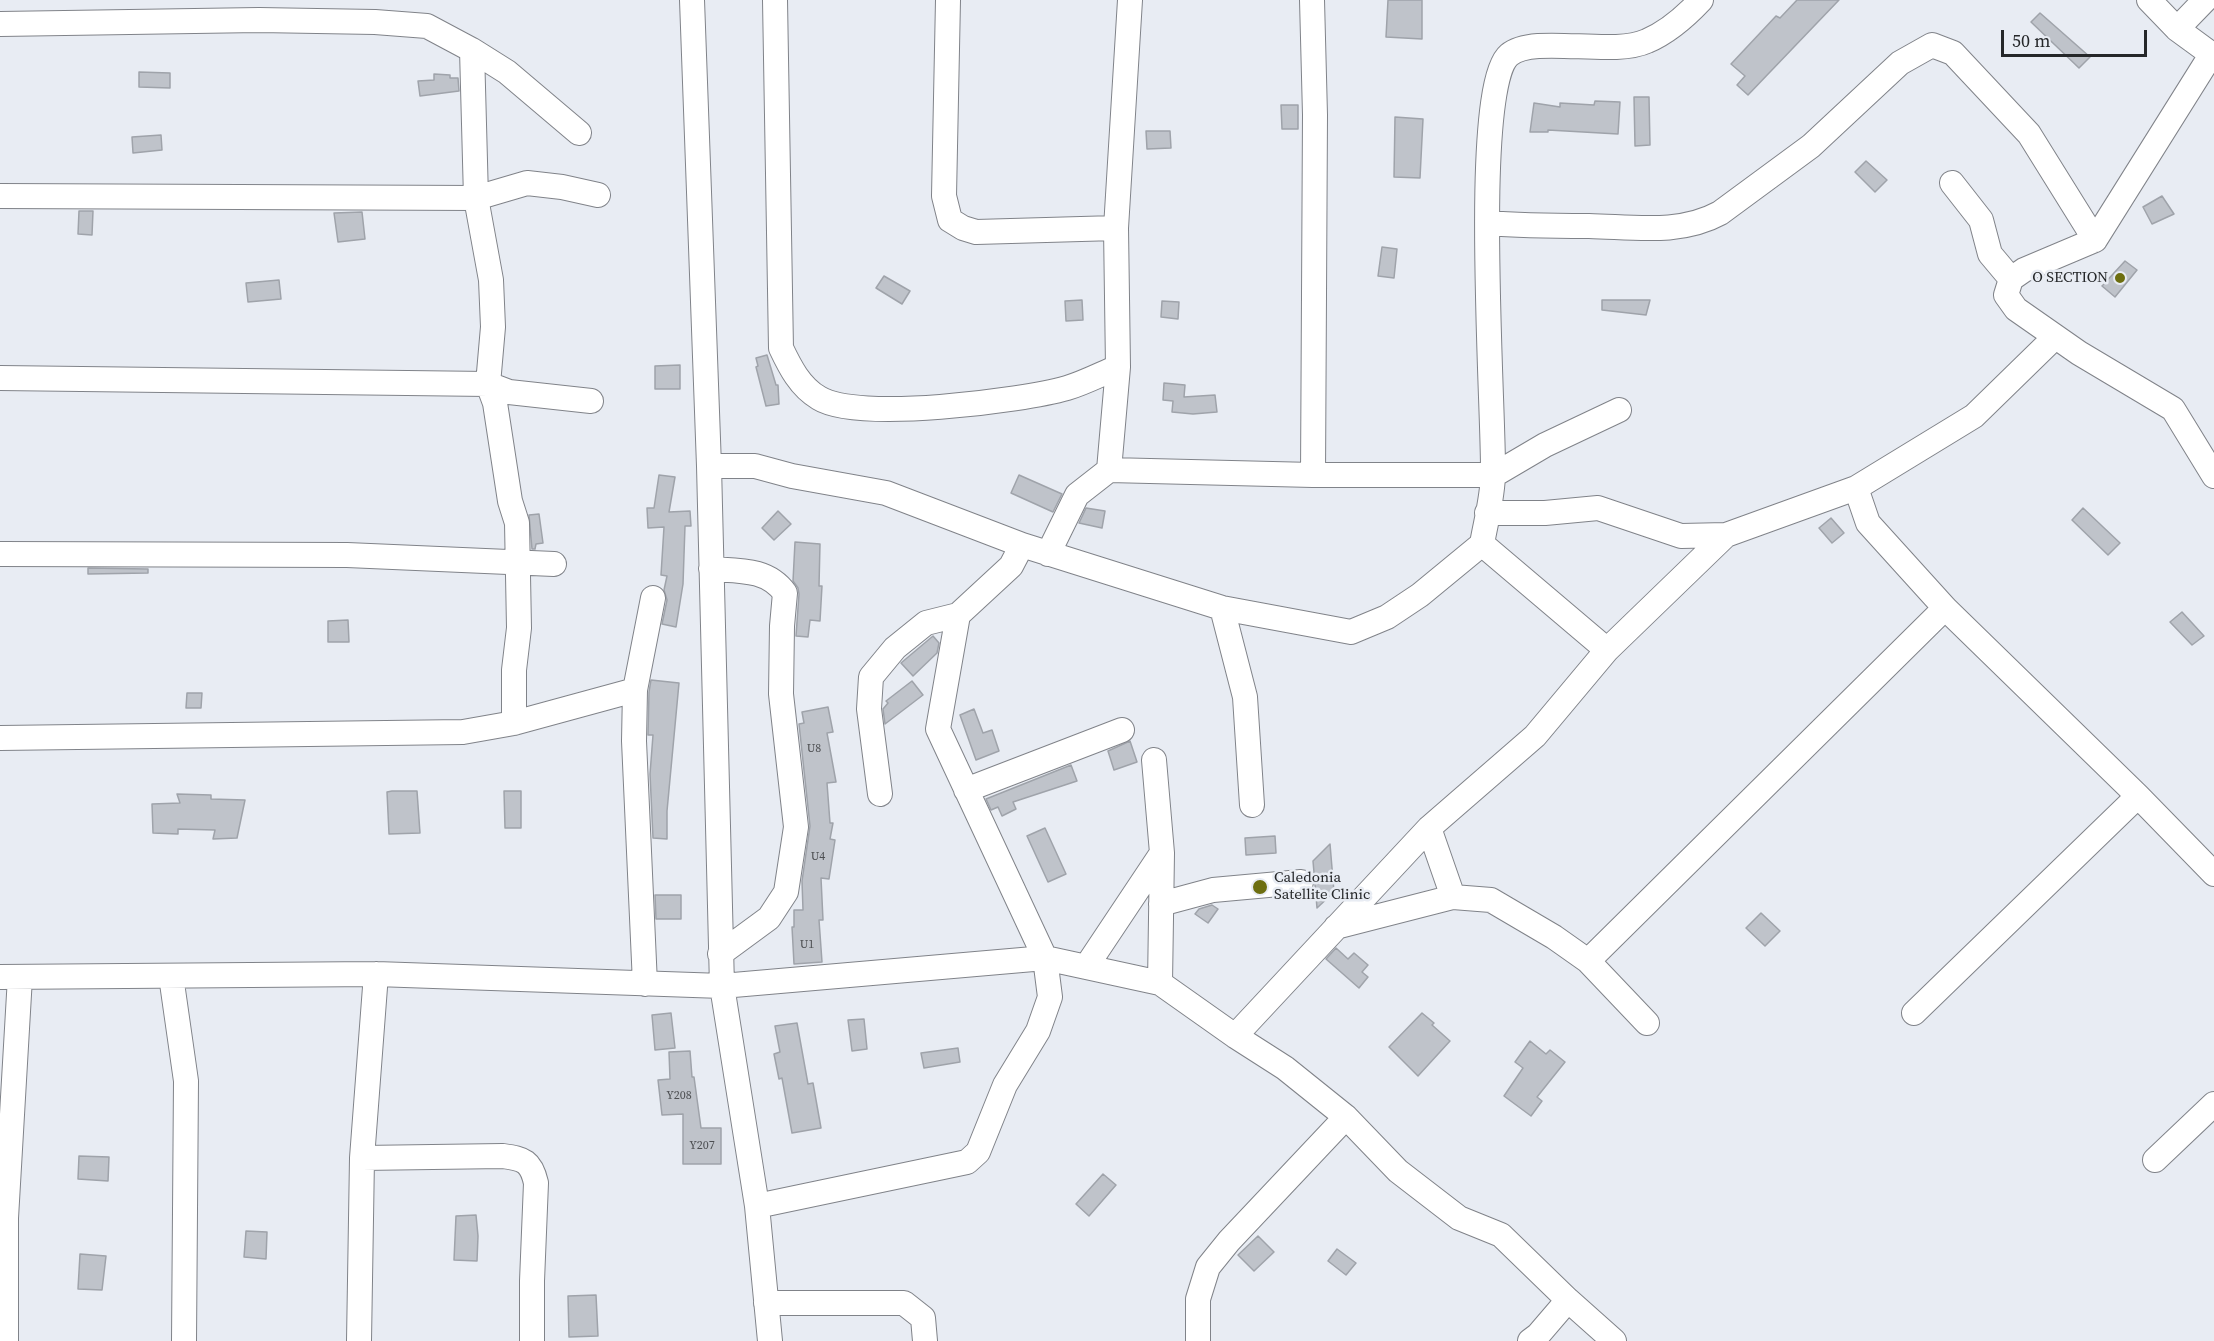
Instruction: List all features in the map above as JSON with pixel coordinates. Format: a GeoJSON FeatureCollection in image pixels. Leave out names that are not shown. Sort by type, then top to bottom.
{"type":"FeatureCollection","features":[{"type":"Feature","properties":{"kind":"street"},"geometry":{"type":"LineString","coordinates":[[692,0],[709,466],[720,954],[722,986],[757,1206],[770,1341]]}},
{"type":"Feature","properties":{"kind":"street"},"geometry":{"type":"LineString","coordinates":[[775,0],[781,348],[794,375],[819,399],[845,407],[877,410],[1001,400],[1034,395],[1068,388],[1118,367]]}},
{"type":"Feature","properties":{"kind":"street"},"geometry":{"type":"LineString","coordinates":[[948,0],[944,196],[950,220],[963,228],[976,232],[1116,228]]}},
{"type":"Feature","properties":{"kind":"street"},"geometry":{"type":"LineString","coordinates":[[1109,470],[1118,367],[1116,228],[1130,0]]}},
{"type":"Feature","properties":{"kind":"street"},"geometry":{"type":"LineString","coordinates":[[1311,0],[1315,115],[1313,475]]}},
{"type":"Feature","properties":{"kind":"street"},"geometry":{"type":"LineString","coordinates":[[709,466],[754,466],[792,477],[886,493],[1048,554],[1222,608],[1351,632],[1388,617],[1420,595],[1482,544],[1494,475],[1488,329],[1488,223],[1490,131],[1500,68],[1510,54],[1532,46],[1621,47],[1646,42],[1672,27],[1701,0]]}},
{"type":"Feature","properties":{"kind":"street"},"geometry":{"type":"LineString","coordinates":[[2150,0],[2177,29],[2213,56],[2095,240],[2024,270],[2012,279],[2006,295],[2016,309],[2055,337],[2173,409],[2214,476]]}},
{"type":"Feature","properties":{"kind":"street"},"geometry":{"type":"LineString","coordinates":[[2177,29],[2205,0]]}},
{"type":"Feature","properties":{"kind":"street"},"geometry":{"type":"LineString","coordinates":[[0,24],[259,20],[375,22],[427,26],[507,72],[579,133]]}},
{"type":"Feature","properties":{"kind":"street"},"geometry":{"type":"LineString","coordinates":[[1488,223],[1536,227],[1656,228],[1684,226],[1705,221],[1728,207],[1811,146],[1900,63],[1932,45],[1953,53],[2029,134],[2095,240]]}},
{"type":"Feature","properties":{"kind":"street"},"geometry":{"type":"LineString","coordinates":[[472,50],[476,198],[491,280],[493,327],[488,384],[495,403],[510,501],[517,523],[519,627],[514,670],[514,723]]}},
{"type":"Feature","properties":{"kind":"street"},"geometry":{"type":"LineString","coordinates":[[0,196],[476,198],[527,183],[562,187],[598,195]]}},
{"type":"Feature","properties":{"kind":"street"},"geometry":{"type":"LineString","coordinates":[[1952,183],[1981,220],[1990,254],[2012,279]]}},
{"type":"Feature","properties":{"kind":"street"},"geometry":{"type":"LineString","coordinates":[[1487,513],[1545,513],[1598,508],[1681,536],[1726,535],[1856,488],[1974,416],[2055,337]]}},
{"type":"Feature","properties":{"kind":"street"},"geometry":{"type":"LineString","coordinates":[[0,378],[488,384],[509,392],[591,401]]}},
{"type":"Feature","properties":{"kind":"street"},"geometry":{"type":"LineString","coordinates":[[1048,554],[1077,495],[1109,470],[1313,475],[1494,475],[1545,445],[1619,410]]}},
{"type":"Feature","properties":{"kind":"street"},"geometry":{"type":"LineString","coordinates":[[1856,488],[1868,523],[1945,608],[2138,796],[2214,874]]}},
{"type":"Feature","properties":{"kind":"street"},"geometry":{"type":"LineString","coordinates":[[1235,1036],[1429,828],[1535,736],[1607,650],[1726,535]]}},
{"type":"Feature","properties":{"kind":"street"},"geometry":{"type":"LineString","coordinates":[[1482,544],[1607,650]]}},
{"type":"Feature","properties":{"kind":"street"},"geometry":{"type":"LineString","coordinates":[[880,795],[869,709],[871,676],[895,648],[926,623],[958,615],[1011,566],[1022,545]]}},
{"type":"Feature","properties":{"kind":"street"},"geometry":{"type":"LineString","coordinates":[[0,554],[347,555],[554,564]]}},
{"type":"Feature","properties":{"kind":"street"},"geometry":{"type":"LineString","coordinates":[[711,569],[759,573],[778,582],[785,593],[781,694],[796,827],[786,892],[769,918],[720,954]]}},
{"type":"Feature","properties":{"kind":"street"},"geometry":{"type":"LineString","coordinates":[[645,984],[634,741],[635,690],[653,598]]}},
{"type":"Feature","properties":{"kind":"street"},"geometry":{"type":"LineString","coordinates":[[1222,608],[1245,698],[1252,805]]}},
{"type":"Feature","properties":{"kind":"street"},"geometry":{"type":"LineString","coordinates":[[1588,961],[1945,608]]}},
{"type":"Feature","properties":{"kind":"street"},"geometry":{"type":"LineString","coordinates":[[757,1206],[967,1162],[978,1152],[1005,1085],[1038,1031],[1050,997],[1045,958],[938,729],[958,615]]}},
{"type":"Feature","properties":{"kind":"street"},"geometry":{"type":"LineString","coordinates":[[0,738],[463,732],[514,723],[635,690]]}},
{"type":"Feature","properties":{"kind":"street"},"geometry":{"type":"LineString","coordinates":[[966,790],[1122,730]]}},
{"type":"Feature","properties":{"kind":"street"},"geometry":{"type":"LineString","coordinates":[[1154,760],[1162,853],[1160,983]]}},
{"type":"Feature","properties":{"kind":"street"},"geometry":{"type":"LineString","coordinates":[[1914,1013],[2138,796]]}},
{"type":"Feature","properties":{"kind":"street"},"geometry":{"type":"LineString","coordinates":[[1429,828],[1453,897]]}},
{"type":"Feature","properties":{"kind":"street"},"geometry":{"type":"LineString","coordinates":[[1086,967],[1162,853]]}},
{"type":"Feature","properties":{"kind":"street"},"geometry":{"type":"LineString","coordinates":[[1161,904],[1213,890],[1301,882]]}},
{"type":"Feature","properties":{"kind":"street"},"geometry":{"type":"LineString","coordinates":[[1336,927],[1453,897],[1491,900],[1554,937],[1588,961],[1647,1023]]}},
{"type":"Feature","properties":{"kind":"street"},"geometry":{"type":"LineString","coordinates":[[6,1341],[3,1218],[10,977],[376,974],[722,986],[1045,958],[1160,983],[1285,1068],[1346,1117],[1398,1171],[1459,1218],[1500,1235],[1614,1341]]}},
{"type":"Feature","properties":{"kind":"street"},"geometry":{"type":"LineString","coordinates":[[359,1341],[362,1158],[376,974]]}},
{"type":"Feature","properties":{"kind":"street"},"geometry":{"type":"LineString","coordinates":[[171,976],[186,1081],[184,1341]]}},
{"type":"Feature","properties":{"kind":"street"},"geometry":{"type":"LineString","coordinates":[[2155,1160],[2214,1104]]}},
{"type":"Feature","properties":{"kind":"street"},"geometry":{"type":"LineString","coordinates":[[1198,1341],[1198,1299],[1208,1267],[1229,1241],[1346,1117]]}},
{"type":"Feature","properties":{"kind":"street"},"geometry":{"type":"LineString","coordinates":[[362,1158],[502,1156],[518,1158],[529,1163],[536,1183],[532,1341]]}},
{"type":"Feature","properties":{"kind":"street"},"geometry":{"type":"LineString","coordinates":[[1530,1341],[1568,1300]]}},
{"type":"Feature","properties":{"kind":"street"},"geometry":{"type":"LineString","coordinates":[[766,1303],[904,1303],[923,1318],[925,1341]]}},
{"type":"Feature","properties":{"kind":"building"},"geometry":{"type":"Polygon","coordinates":[[[1388,0],[1422,0],[1422,39],[1386,37],[1388,0]]]}},
{"type":"Feature","properties":{"kind":"building"},"geometry":{"type":"Polygon","coordinates":[[[1797,0],[1839,0],[1748,95],[1737,85],[1745,76],[1731,64],[1776,16],[1780,18],[1797,0]]]}},
{"type":"Feature","properties":{"kind":"building"},"geometry":{"type":"Polygon","coordinates":[[[2040,13],[2090,57],[2079,68],[2031,22],[2040,13]]]}},
{"type":"Feature","properties":{"kind":"building"},"geometry":{"type":"Polygon","coordinates":[[[139,72],[170,73],[170,88],[139,87],[139,72]]]}},
{"type":"Feature","properties":{"kind":"building"},"geometry":{"type":"Polygon","coordinates":[[[434,74],[458,78],[459,91],[420,96],[418,81],[434,80],[434,74]]]}},
{"type":"Feature","properties":{"kind":"building"},"geometry":{"type":"Polygon","coordinates":[[[1634,97],[1649,97],[1650,145],[1635,146],[1634,97]]]}},
{"type":"Feature","properties":{"kind":"building"},"geometry":{"type":"Polygon","coordinates":[[[1595,101],[1620,102],[1618,134],[1548,130],[1548,132],[1530,132],[1534,103],[1560,107],[1560,103],[1594,105],[1595,101]]]}},
{"type":"Feature","properties":{"kind":"building"},"geometry":{"type":"Polygon","coordinates":[[[1281,105],[1298,105],[1298,129],[1282,129],[1281,105]]]}},
{"type":"Feature","properties":{"kind":"building"},"geometry":{"type":"Polygon","coordinates":[[[1395,117],[1423,119],[1420,178],[1394,177],[1395,117]]]}},
{"type":"Feature","properties":{"kind":"building"},"geometry":{"type":"Polygon","coordinates":[[[1146,131],[1170,131],[1171,148],[1147,149],[1146,131]]]}},
{"type":"Feature","properties":{"kind":"building"},"geometry":{"type":"Polygon","coordinates":[[[161,135],[162,150],[133,153],[132,137],[161,135]]]}},
{"type":"Feature","properties":{"kind":"building"},"geometry":{"type":"Polygon","coordinates":[[[1866,161],[1887,180],[1875,192],[1855,172],[1866,161]]]}},
{"type":"Feature","properties":{"kind":"building"},"geometry":{"type":"Polygon","coordinates":[[[2162,196],[2174,214],[2152,224],[2143,207],[2162,196]]]}},
{"type":"Feature","properties":{"kind":"building"},"geometry":{"type":"Polygon","coordinates":[[[79,211],[93,211],[92,235],[78,234],[79,211]]]}},
{"type":"Feature","properties":{"kind":"building"},"geometry":{"type":"Polygon","coordinates":[[[362,212],[365,239],[338,242],[334,213],[362,212]]]}},
{"type":"Feature","properties":{"kind":"building"},"geometry":{"type":"Polygon","coordinates":[[[1382,247],[1397,249],[1394,278],[1378,276],[1382,247]]]}},
{"type":"Feature","properties":{"kind":"building","name":"O SECTION"},"geometry":{"type":"Polygon","coordinates":[[[2125,261],[2137,270],[2115,297],[2102,286],[2125,261]]]}},
{"type":"Feature","properties":{"kind":"building"},"geometry":{"type":"Polygon","coordinates":[[[884,276],[910,291],[902,304],[876,288],[884,276]]]}},
{"type":"Feature","properties":{"kind":"building"},"geometry":{"type":"Polygon","coordinates":[[[279,280],[281,299],[248,302],[246,283],[279,280]]]}},
{"type":"Feature","properties":{"kind":"building"},"geometry":{"type":"Polygon","coordinates":[[[1082,300],[1083,320],[1066,321],[1065,301],[1082,300]]]}},
{"type":"Feature","properties":{"kind":"building"},"geometry":{"type":"Polygon","coordinates":[[[1602,300],[1650,300],[1646,315],[1602,310],[1602,300]]]}},
{"type":"Feature","properties":{"kind":"building"},"geometry":{"type":"Polygon","coordinates":[[[1162,301],[1179,302],[1178,319],[1161,317],[1162,301]]]}},
{"type":"Feature","properties":{"kind":"building"},"geometry":{"type":"Polygon","coordinates":[[[767,355],[776,385],[778,385],[779,404],[766,406],[756,367],[758,366],[756,358],[767,355]]]}},
{"type":"Feature","properties":{"kind":"building"},"geometry":{"type":"Polygon","coordinates":[[[680,365],[680,389],[655,389],[655,366],[680,365]]]}},
{"type":"Feature","properties":{"kind":"building"},"geometry":{"type":"Polygon","coordinates":[[[1164,383],[1185,385],[1184,397],[1215,395],[1217,412],[1193,414],[1172,412],[1173,401],[1163,400],[1164,383]]]}},
{"type":"Feature","properties":{"kind":"building"},"geometry":{"type":"Polygon","coordinates":[[[659,475],[675,477],[669,512],[690,511],[691,526],[685,526],[683,584],[676,627],[662,624],[667,600],[664,590],[667,576],[661,575],[664,527],[648,528],[647,508],[654,508],[659,475]]]}},
{"type":"Feature","properties":{"kind":"building"},"geometry":{"type":"Polygon","coordinates":[[[1019,475],[1062,494],[1053,512],[1011,493],[1019,475]]]}},
{"type":"Feature","properties":{"kind":"building"},"geometry":{"type":"Polygon","coordinates":[[[1086,508],[1105,511],[1102,528],[1079,523],[1086,508]]]}},
{"type":"Feature","properties":{"kind":"building"},"geometry":{"type":"Polygon","coordinates":[[[2083,508],[2120,543],[2108,555],[2072,520],[2083,508]]]}},
{"type":"Feature","properties":{"kind":"building"},"geometry":{"type":"Polygon","coordinates":[[[778,511],[791,524],[774,540],[762,528],[778,511]]]}},
{"type":"Feature","properties":{"kind":"building"},"geometry":{"type":"Polygon","coordinates":[[[539,514],[543,543],[536,544],[535,549],[532,549],[529,515],[539,514]]]}},
{"type":"Feature","properties":{"kind":"building"},"geometry":{"type":"Polygon","coordinates":[[[1831,518],[1844,533],[1832,543],[1819,528],[1831,518]]]}},
{"type":"Feature","properties":{"kind":"building"},"geometry":{"type":"Polygon","coordinates":[[[795,542],[820,544],[819,586],[822,586],[820,621],[810,620],[808,637],[796,636],[799,594],[793,581],[795,542]]]}},
{"type":"Feature","properties":{"kind":"building"},"geometry":{"type":"Polygon","coordinates":[[[88,568],[148,569],[148,573],[88,574],[88,568]]]}},
{"type":"Feature","properties":{"kind":"building"},"geometry":{"type":"Polygon","coordinates":[[[2182,612],[2204,636],[2192,645],[2170,622],[2182,612]]]}},
{"type":"Feature","properties":{"kind":"building"},"geometry":{"type":"Polygon","coordinates":[[[348,620],[349,642],[328,642],[328,621],[348,620]]]}},
{"type":"Feature","properties":{"kind":"building"},"geometry":{"type":"Polygon","coordinates":[[[933,636],[939,643],[937,653],[913,676],[901,663],[933,636]]]}},
{"type":"Feature","properties":{"kind":"building"},"geometry":{"type":"Polygon","coordinates":[[[651,680],[679,683],[667,811],[667,839],[653,838],[650,774],[653,735],[648,735],[651,680]]]}},
{"type":"Feature","properties":{"kind":"building"},"geometry":{"type":"Polygon","coordinates":[[[912,681],[923,695],[885,724],[883,709],[888,703],[886,701],[912,681]]]}},
{"type":"Feature","properties":{"kind":"building"},"geometry":{"type":"Polygon","coordinates":[[[187,693],[202,693],[201,708],[186,708],[187,693]]]}},
{"type":"Feature","properties":{"kind":"building"},"geometry":{"type":"Polygon","coordinates":[[[828,707],[833,732],[827,733],[836,782],[827,783],[830,823],[833,823],[830,839],[835,840],[829,879],[821,878],[823,920],[819,920],[822,962],[794,964],[792,927],[794,927],[794,910],[803,910],[802,881],[810,826],[799,724],[804,723],[802,712],[828,707]]]}},
{"type":"Feature","properties":{"kind":"building"},"geometry":{"type":"Polygon","coordinates":[[[974,709],[983,733],[992,730],[999,751],[976,760],[960,715],[974,709]]]}},
{"type":"Feature","properties":{"kind":"building"},"geometry":{"type":"Polygon","coordinates":[[[1130,741],[1137,762],[1114,770],[1108,751],[1130,741]]]}},
{"type":"Feature","properties":{"kind":"building"},"geometry":{"type":"Polygon","coordinates":[[[1071,765],[1077,781],[1013,802],[1016,809],[1002,816],[998,807],[991,810],[986,799],[1071,765]]]}},
{"type":"Feature","properties":{"kind":"building"},"geometry":{"type":"Polygon","coordinates":[[[417,791],[420,833],[389,834],[387,792],[417,791]]]}},
{"type":"Feature","properties":{"kind":"building"},"geometry":{"type":"Polygon","coordinates":[[[504,791],[521,791],[521,828],[505,828],[504,791]]]}},
{"type":"Feature","properties":{"kind":"building"},"geometry":{"type":"Polygon","coordinates":[[[177,794],[211,795],[211,799],[245,800],[237,838],[213,839],[215,830],[178,829],[178,834],[153,833],[152,804],[180,803],[177,794]]]}},
{"type":"Feature","properties":{"kind":"building"},"geometry":{"type":"Polygon","coordinates":[[[1045,828],[1066,874],[1048,882],[1027,836],[1045,828]]]}},
{"type":"Feature","properties":{"kind":"building"},"geometry":{"type":"Polygon","coordinates":[[[1275,836],[1276,853],[1246,855],[1245,838],[1275,836]]]}},
{"type":"Feature","properties":{"kind":"building"},"geometry":{"type":"Polygon","coordinates":[[[1330,844],[1334,892],[1317,908],[1313,861],[1330,844]]]}},
{"type":"Feature","properties":{"kind":"building"},"geometry":{"type":"Polygon","coordinates":[[[655,895],[681,895],[681,919],[656,919],[655,895]]]}},
{"type":"Feature","properties":{"kind":"building"},"geometry":{"type":"Polygon","coordinates":[[[1212,905],[1218,909],[1208,923],[1195,914],[1199,909],[1212,905]]]}},
{"type":"Feature","properties":{"kind":"building"},"geometry":{"type":"Polygon","coordinates":[[[1761,913],[1780,931],[1765,946],[1746,928],[1761,913]]]}},
{"type":"Feature","properties":{"kind":"building"},"geometry":{"type":"Polygon","coordinates":[[[1336,948],[1348,959],[1354,953],[1368,965],[1362,972],[1368,977],[1359,988],[1326,959],[1336,948]]]}},
{"type":"Feature","properties":{"kind":"building"},"geometry":{"type":"Polygon","coordinates":[[[671,1013],[675,1048],[655,1050],[652,1015],[671,1013]]]}},
{"type":"Feature","properties":{"kind":"building"},"geometry":{"type":"Polygon","coordinates":[[[1422,1013],[1450,1041],[1418,1076],[1389,1047],[1422,1013]]]}},
{"type":"Feature","properties":{"kind":"building"},"geometry":{"type":"Polygon","coordinates":[[[864,1019],[867,1049],[852,1051],[848,1020],[864,1019]]]}},
{"type":"Feature","properties":{"kind":"building"},"geometry":{"type":"Polygon","coordinates":[[[797,1023],[808,1084],[813,1083],[821,1128],[792,1133],[782,1078],[779,1079],[774,1054],[780,1052],[775,1026],[797,1023]]]}},
{"type":"Feature","properties":{"kind":"building"},"geometry":{"type":"Polygon","coordinates":[[[1530,1041],[1546,1054],[1550,1050],[1565,1062],[1537,1097],[1542,1101],[1531,1116],[1504,1096],[1523,1068],[1515,1062],[1530,1041]]]}},
{"type":"Feature","properties":{"kind":"building"},"geometry":{"type":"Polygon","coordinates":[[[958,1048],[960,1062],[924,1068],[921,1053],[958,1048]]]}},
{"type":"Feature","properties":{"kind":"building"},"geometry":{"type":"Polygon","coordinates":[[[690,1051],[701,1128],[721,1128],[721,1164],[683,1164],[683,1114],[662,1115],[658,1080],[670,1079],[669,1052],[690,1051]]]}},
{"type":"Feature","properties":{"kind":"building"},"geometry":{"type":"Polygon","coordinates":[[[79,1156],[109,1157],[108,1181],[78,1179],[79,1156]]]}},
{"type":"Feature","properties":{"kind":"building"},"geometry":{"type":"Polygon","coordinates":[[[1103,1174],[1116,1185],[1089,1216],[1076,1204],[1103,1174]]]}},
{"type":"Feature","properties":{"kind":"building"},"geometry":{"type":"Polygon","coordinates":[[[476,1215],[477,1261],[454,1260],[456,1216],[476,1215]]]}},
{"type":"Feature","properties":{"kind":"building"},"geometry":{"type":"Polygon","coordinates":[[[246,1231],[267,1232],[266,1259],[244,1257],[246,1231]]]}},
{"type":"Feature","properties":{"kind":"building"},"geometry":{"type":"Polygon","coordinates":[[[1258,1236],[1274,1252],[1254,1271],[1238,1255],[1258,1236]]]}},
{"type":"Feature","properties":{"kind":"building"},"geometry":{"type":"Polygon","coordinates":[[[1337,1249],[1356,1263],[1346,1275],[1328,1261],[1337,1249]]]}},
{"type":"Feature","properties":{"kind":"building"},"geometry":{"type":"Polygon","coordinates":[[[80,1254],[106,1256],[102,1290],[78,1289],[80,1254]]]}},
{"type":"Feature","properties":{"kind":"building"},"geometry":{"type":"Polygon","coordinates":[[[596,1295],[598,1336],[569,1337],[568,1296],[596,1295]]]}},
{"type":"Feature","properties":{"kind":"place","name":"O SECTION"},"geometry":{"type":"Point","coordinates":[2120,278]}},
{"type":"Feature","properties":{"kind":"place","name":"Caledonia Satellite Clinic"},"geometry":{"type":"Point","coordinates":[1260,887]}}]}
